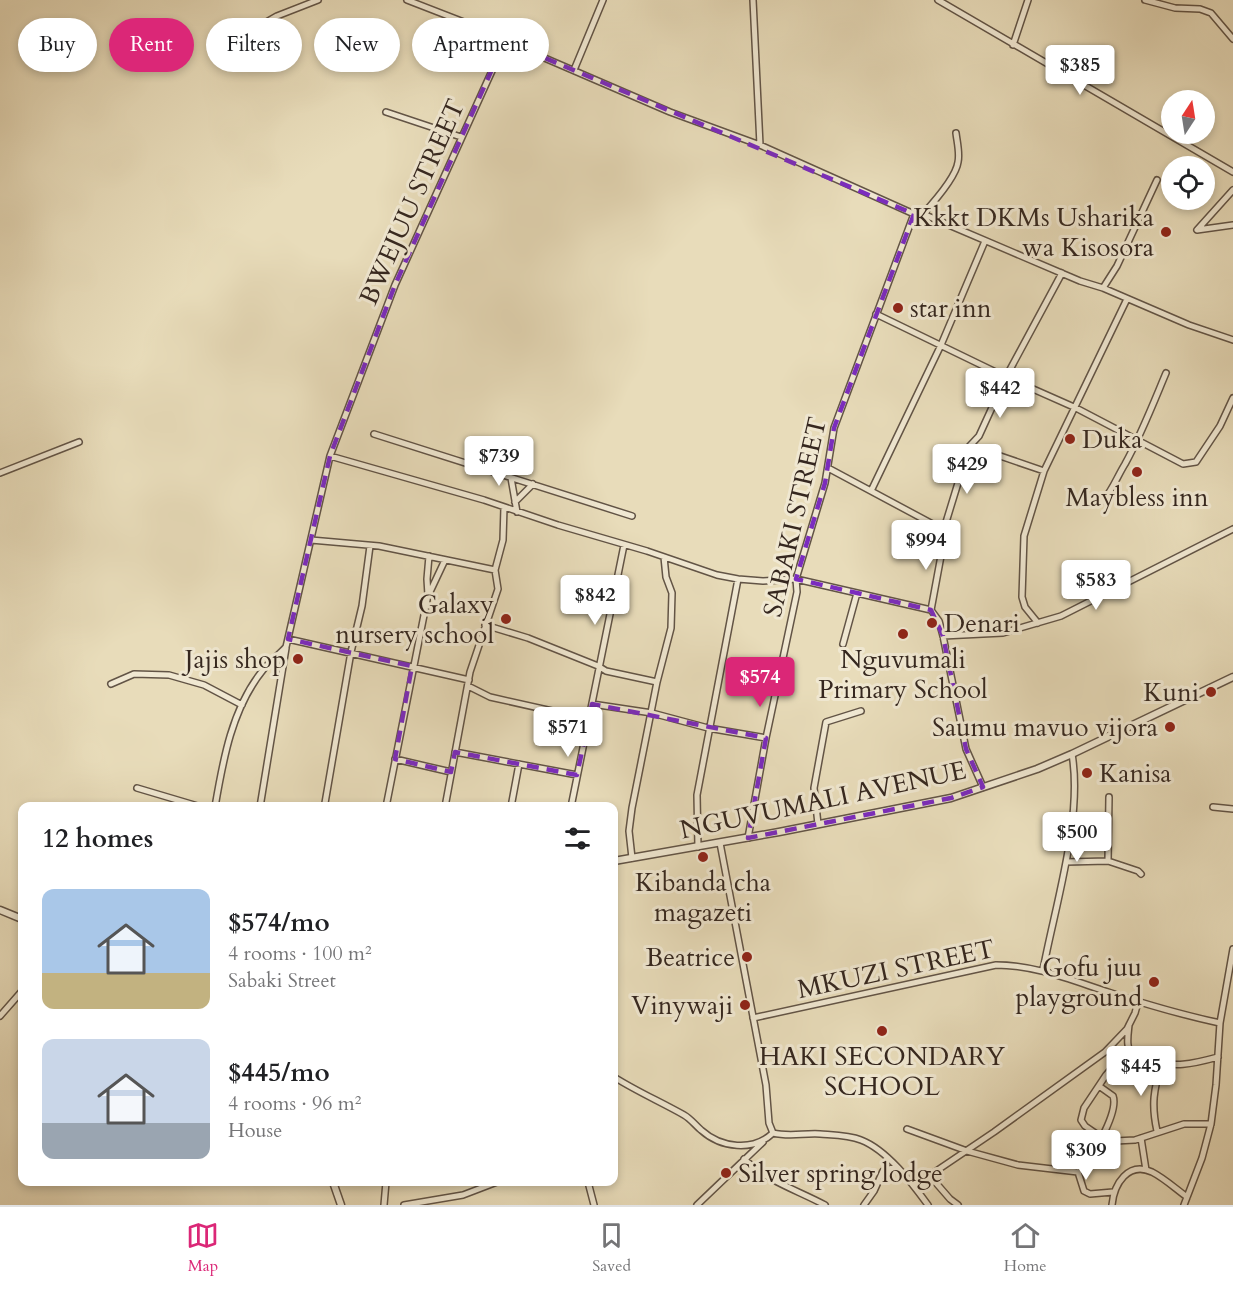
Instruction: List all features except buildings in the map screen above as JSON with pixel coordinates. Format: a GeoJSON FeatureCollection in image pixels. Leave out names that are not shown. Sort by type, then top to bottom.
{"type":"FeatureCollection","features":[{"type":"Feature","properties":{"kind":"street"},"geometry":{"type":"LineString","coordinates":[[274,18],[318,0]]}},
{"type":"Feature","properties":{"kind":"street"},"geometry":{"type":"LineString","coordinates":[[407,0],[453,18]]}},
{"type":"Feature","properties":{"kind":"street"},"geometry":{"type":"LineString","coordinates":[[574,70],[603,0]]}},
{"type":"Feature","properties":{"kind":"street"},"geometry":{"type":"LineString","coordinates":[[753,0],[760,145]]}},
{"type":"Feature","properties":{"kind":"street"},"geometry":{"type":"LineString","coordinates":[[938,0],[1233,172]]}},
{"type":"Feature","properties":{"kind":"street"},"geometry":{"type":"LineString","coordinates":[[1012,45],[1028,0]]}},
{"type":"Feature","properties":{"kind":"street"},"geometry":{"type":"LineString","coordinates":[[1145,0],[1175,9],[1200,9],[1211,13],[1233,39]]}},
{"type":"Feature","properties":{"kind":"street"},"geometry":{"type":"LineString","coordinates":[[549,60],[670,112],[760,145],[914,214],[923,214],[1080,281],[1103,288],[1189,325],[1233,340]]}},
{"type":"Feature","properties":{"kind":"street","name":"BWEJUU STREET"},"geometry":{"type":"LineString","coordinates":[[261,802],[286,647],[330,456],[395,285],[491,72]]}},
{"type":"Feature","properties":{"kind":"street"},"geometry":{"type":"LineString","coordinates":[[386,112],[461,137]]}},
{"type":"Feature","properties":{"kind":"street"},"geometry":{"type":"LineString","coordinates":[[923,214],[940,195],[957,166],[959,161],[956,133]]}},
{"type":"Feature","properties":{"kind":"street"},"geometry":{"type":"LineString","coordinates":[[1103,288],[1117,266],[1157,180]]}},
{"type":"Feature","properties":{"kind":"street"},"geometry":{"type":"LineString","coordinates":[[1233,190],[1197,230],[1233,225]]}},
{"type":"Feature","properties":{"kind":"street","name":"SABAKI STREET"},"geometry":{"type":"LineString","coordinates":[[748,838],[766,738],[797,592],[796,579],[825,483],[834,428],[914,214]]}},
{"type":"Feature","properties":{"kind":"street"},"geometry":{"type":"LineString","coordinates":[[871,491],[941,345],[985,241]]}},
{"type":"Feature","properties":{"kind":"street"},"geometry":{"type":"LineString","coordinates":[[931,609],[943,545],[943,532],[958,483],[964,452],[979,436],[1006,377],[1062,273]]}},
{"type":"Feature","properties":{"kind":"street"},"geometry":{"type":"LineString","coordinates":[[1038,623],[1025,607],[1022,597],[1023,544],[1044,471],[1127,299]]}},
{"type":"Feature","properties":{"kind":"street"},"geometry":{"type":"LineString","coordinates":[[876,314],[1076,408],[1183,464],[1196,462],[1220,426],[1233,398]]}},
{"type":"Feature","properties":{"kind":"street"},"geometry":{"type":"LineString","coordinates":[[1103,501],[1114,488],[1138,441],[1166,373]]}},
{"type":"Feature","properties":{"kind":"street"},"geometry":{"type":"LineString","coordinates":[[374,434],[632,516]]}},
{"type":"Feature","properties":{"kind":"street"},"geometry":{"type":"LineString","coordinates":[[0,473],[79,442]]}},
{"type":"Feature","properties":{"kind":"street"},"geometry":{"type":"LineString","coordinates":[[971,446],[1044,471]]}},
{"type":"Feature","properties":{"kind":"street"},"geometry":{"type":"LineString","coordinates":[[330,456],[504,507],[717,575],[763,581],[796,579],[931,609],[939,621],[943,636],[966,749],[983,787]]}},
{"type":"Feature","properties":{"kind":"street"},"geometry":{"type":"LineString","coordinates":[[828,468],[940,528],[943,532]]}},
{"type":"Feature","properties":{"kind":"street"},"geometry":{"type":"LineString","coordinates":[[512,478],[517,512]]}},
{"type":"Feature","properties":{"kind":"street"},"geometry":{"type":"LineString","coordinates":[[515,502],[533,484]]}},
{"type":"Feature","properties":{"kind":"street"},"geometry":{"type":"LineString","coordinates":[[446,802],[468,683],[498,589],[495,570],[503,540],[504,507]]}},
{"type":"Feature","properties":{"kind":"street"},"geometry":{"type":"LineString","coordinates":[[943,636],[1003,633],[1061,616],[1233,529]]}},
{"type":"Feature","properties":{"kind":"street"},"geometry":{"type":"LineString","coordinates":[[310,540],[351,542],[495,570]]}},
{"type":"Feature","properties":{"kind":"street"},"geometry":{"type":"LineString","coordinates":[[572,802],[624,545]]}},
{"type":"Feature","properties":{"kind":"street"},"geometry":{"type":"LineString","coordinates":[[325,802],[351,652],[362,606],[370,546]]}},
{"type":"Feature","properties":{"kind":"street"},"geometry":{"type":"LineString","coordinates":[[428,595],[429,556]]}},
{"type":"Feature","properties":{"kind":"street"},"geometry":{"type":"LineString","coordinates":[[632,858],[629,831],[632,808],[657,682],[671,628],[672,593],[666,579],[664,557]]}},
{"type":"Feature","properties":{"kind":"street"},"geometry":{"type":"LineString","coordinates":[[387,802],[412,666],[428,595],[445,560]]}},
{"type":"Feature","properties":{"kind":"street"},"geometry":{"type":"LineString","coordinates":[[698,847],[697,795],[738,579]]}},
{"type":"Feature","properties":{"kind":"street"},"geometry":{"type":"LineString","coordinates":[[843,644],[857,593]]}},
{"type":"Feature","properties":{"kind":"street"},"geometry":{"type":"LineString","coordinates":[[485,625],[547,645],[606,671],[657,682]]}},
{"type":"Feature","properties":{"kind":"street"},"geometry":{"type":"LineString","coordinates":[[288,639],[412,666],[468,683],[490,697],[588,719]]}},
{"type":"Feature","properties":{"kind":"street"},"geometry":{"type":"LineString","coordinates":[[216,802],[221,770],[242,705],[263,669],[286,647]]}},
{"type":"Feature","properties":{"kind":"street"},"geometry":{"type":"LineString","coordinates":[[111,684],[134,674],[169,675],[204,685],[242,705]]}},
{"type":"Feature","properties":{"kind":"street","name":"NGUVUMALI AVENUE"},"geometry":{"type":"LineString","coordinates":[[618,860],[818,825],[951,798],[1037,769],[1072,754],[1233,677]]}},
{"type":"Feature","properties":{"kind":"street"},"geometry":{"type":"LineString","coordinates":[[592,704],[652,713],[708,728],[766,738]]}},
{"type":"Feature","properties":{"kind":"street"},"geometry":{"type":"LineString","coordinates":[[818,825],[814,788],[826,722],[861,711]]}},
{"type":"Feature","properties":{"kind":"street"},"geometry":{"type":"LineString","coordinates":[[455,752],[577,775]]}},
{"type":"Feature","properties":{"kind":"street"},"geometry":{"type":"LineString","coordinates":[[1043,970],[1065,862],[1076,776],[1072,754]]}},
{"type":"Feature","properties":{"kind":"street"},"geometry":{"type":"LineString","coordinates":[[395,759],[451,772]]}},
{"type":"Feature","properties":{"kind":"street"},"geometry":{"type":"LineString","coordinates":[[512,802],[519,764]]}},
{"type":"Feature","properties":{"kind":"street"},"geometry":{"type":"LineString","coordinates":[[137,788],[184,802]]}},
{"type":"Feature","properties":{"kind":"street"},"geometry":{"type":"LineString","coordinates":[[1108,861],[1109,797]]}},
{"type":"Feature","properties":{"kind":"street"},"geometry":{"type":"LineString","coordinates":[[1212,807],[1233,809]]}},
{"type":"Feature","properties":{"kind":"street"},"geometry":{"type":"LineString","coordinates":[[720,843],[766,1085],[769,1123],[773,1133]]}},
{"type":"Feature","properties":{"kind":"street"},"geometry":{"type":"LineString","coordinates":[[1065,862],[1108,861],[1142,874]]}},
{"type":"Feature","properties":{"kind":"street"},"geometry":{"type":"LineString","coordinates":[[0,910],[18,917]]}},
{"type":"Feature","properties":{"kind":"street"},"geometry":{"type":"LineString","coordinates":[[1184,1205],[1202,1158],[1211,1124],[1220,1023],[1233,950]]}},
{"type":"Feature","properties":{"kind":"street","name":"MKUZI STREET"},"geometry":{"type":"LineString","coordinates":[[753,1018],[996,965],[1013,965],[1043,970],[1138,1002],[1189,1017],[1220,1023]]}},
{"type":"Feature","properties":{"kind":"street"},"geometry":{"type":"LineString","coordinates":[[0,1016],[18,996]]}},
{"type":"Feature","properties":{"kind":"street"},"geometry":{"type":"LineString","coordinates":[[1138,1002],[1130,1024],[1128,1044],[1132,1056],[1161,1064],[1187,1065],[1218,1057]]}},
{"type":"Feature","properties":{"kind":"street"},"geometry":{"type":"LineString","coordinates":[[914,1186],[1105,1053],[1130,1024]]}},
{"type":"Feature","properties":{"kind":"street"},"geometry":{"type":"LineString","coordinates":[[1101,1137],[1085,1126],[1081,1120],[1084,1108],[1111,1069],[1132,1056]]}},
{"type":"Feature","properties":{"kind":"street"},"geometry":{"type":"LineString","coordinates":[[1157,1131],[1152,1111],[1153,1095],[1161,1064]]}},
{"type":"Feature","properties":{"kind":"street"},"geometry":{"type":"LineString","coordinates":[[618,1080],[683,1114],[703,1132],[727,1145],[764,1142]]}},
{"type":"Feature","properties":{"kind":"street"},"geometry":{"type":"LineString","coordinates":[[1078,1172],[1094,1154],[1115,1099],[1099,1086]]}},
{"type":"Feature","properties":{"kind":"street"},"geometry":{"type":"LineString","coordinates":[[1098,1145],[1141,1138],[1184,1124],[1211,1124]]}},
{"type":"Feature","properties":{"kind":"street"},"geometry":{"type":"LineString","coordinates":[[907,1129],[967,1151],[1018,1165],[1078,1172]]}},
{"type":"Feature","properties":{"kind":"street"},"geometry":{"type":"LineString","coordinates":[[696,1205],[773,1133]]}},
{"type":"Feature","properties":{"kind":"street"},"geometry":{"type":"LineString","coordinates":[[773,1133],[783,1136],[816,1134],[861,1139],[878,1150],[896,1167],[928,1205]]}},
{"type":"Feature","properties":{"kind":"street"},"geometry":{"type":"LineString","coordinates":[[1141,1138],[1146,1170]]}},
{"type":"Feature","properties":{"kind":"street"},"geometry":{"type":"LineString","coordinates":[[744,1159],[755,1170],[825,1205]]}},
{"type":"Feature","properties":{"kind":"street"},"geometry":{"type":"LineString","coordinates":[[864,1205],[874,1191],[883,1171],[896,1167]]}},
{"type":"Feature","properties":{"kind":"street"},"geometry":{"type":"LineString","coordinates":[[1112,1205],[1113,1192],[1122,1177],[1129,1171],[1146,1170],[1154,1173],[1187,1197]]}},
{"type":"Feature","properties":{"kind":"street"},"geometry":{"type":"LineString","coordinates":[[1078,1172],[1084,1191],[1090,1194],[1113,1192]]}},
{"type":"Feature","properties":{"kind":"street"},"geometry":{"type":"LineString","coordinates":[[930,1176],[958,1205]]}},
{"type":"Feature","properties":{"kind":"street"},"geometry":{"type":"LineString","coordinates":[[334,1186],[341,1205]]}},
{"type":"Feature","properties":{"kind":"street"},"geometry":{"type":"LineString","coordinates":[[384,1205],[386,1186]]}},
{"type":"Feature","properties":{"kind":"street"},"geometry":{"type":"LineString","coordinates":[[404,1205],[463,1195],[487,1186]]}},
{"type":"Feature","properties":{"kind":"street"},"geometry":{"type":"LineString","coordinates":[[589,1186],[594,1205]]}},
{"type":"Feature","properties":{"kind":"street"},"geometry":{"type":"LineString","coordinates":[[453,1197],[456,1205]]}},
{"type":"Feature","properties":{"kind":"highlighted area"},"geometry":{"type":"Polygon","coordinates":[[[507,49],[526,50],[914,214],[834,428],[825,483],[796,579],[931,610],[943,636],[966,749],[983,787],[951,798],[748,838],[766,738],[592,704],[577,775],[455,752],[451,772],[395,759],[412,666],[288,639],[330,456],[395,285],[498,56],[507,49]]]}},
{"type":"Feature","properties":{"kind":"place","name":"Kkkt DKMs Usharika wa Kisosora"},"geometry":{"type":"Point","coordinates":[1166,232]}},
{"type":"Feature","properties":{"kind":"place","name":"star inn"},"geometry":{"type":"Point","coordinates":[898,308]}},
{"type":"Feature","properties":{"kind":"place","name":"Duka"},"geometry":{"type":"Point","coordinates":[1070,439]}},
{"type":"Feature","properties":{"kind":"place","name":"Maybless inn"},"geometry":{"type":"Point","coordinates":[1137,472]}},
{"type":"Feature","properties":{"kind":"place","name":"Galaxy nursery school"},"geometry":{"type":"Point","coordinates":[506,619]}},
{"type":"Feature","properties":{"kind":"place","name":"Denari"},"geometry":{"type":"Point","coordinates":[932,623]}},
{"type":"Feature","properties":{"kind":"place","name":"Nguvumali Primary School"},"geometry":{"type":"Point","coordinates":[903,634]}},
{"type":"Feature","properties":{"kind":"place","name":"Jajis shop"},"geometry":{"type":"Point","coordinates":[298,659]}},
{"type":"Feature","properties":{"kind":"place","name":"Kuni"},"geometry":{"type":"Point","coordinates":[1211,692]}},
{"type":"Feature","properties":{"kind":"place","name":"Saumu mavuo vijora"},"geometry":{"type":"Point","coordinates":[1170,727]}},
{"type":"Feature","properties":{"kind":"place","name":"Kanisa"},"geometry":{"type":"Point","coordinates":[1087,773]}},
{"type":"Feature","properties":{"kind":"place","name":"Kibanda cha magazeti"},"geometry":{"type":"Point","coordinates":[703,857]}},
{"type":"Feature","properties":{"kind":"place","name":"Beatrice"},"geometry":{"type":"Point","coordinates":[747,957]}},
{"type":"Feature","properties":{"kind":"place","name":"Gofu juu playground"},"geometry":{"type":"Point","coordinates":[1154,982]}},
{"type":"Feature","properties":{"kind":"place","name":"Vinywaji"},"geometry":{"type":"Point","coordinates":[745,1005]}},
{"type":"Feature","properties":{"kind":"place","name":"HAKI SECONDARY SCHOOL"},"geometry":{"type":"Point","coordinates":[882,1031]}},
{"type":"Feature","properties":{"kind":"place","name":"Silver spring lodge"},"geometry":{"type":"Point","coordinates":[726,1173]}}]}
